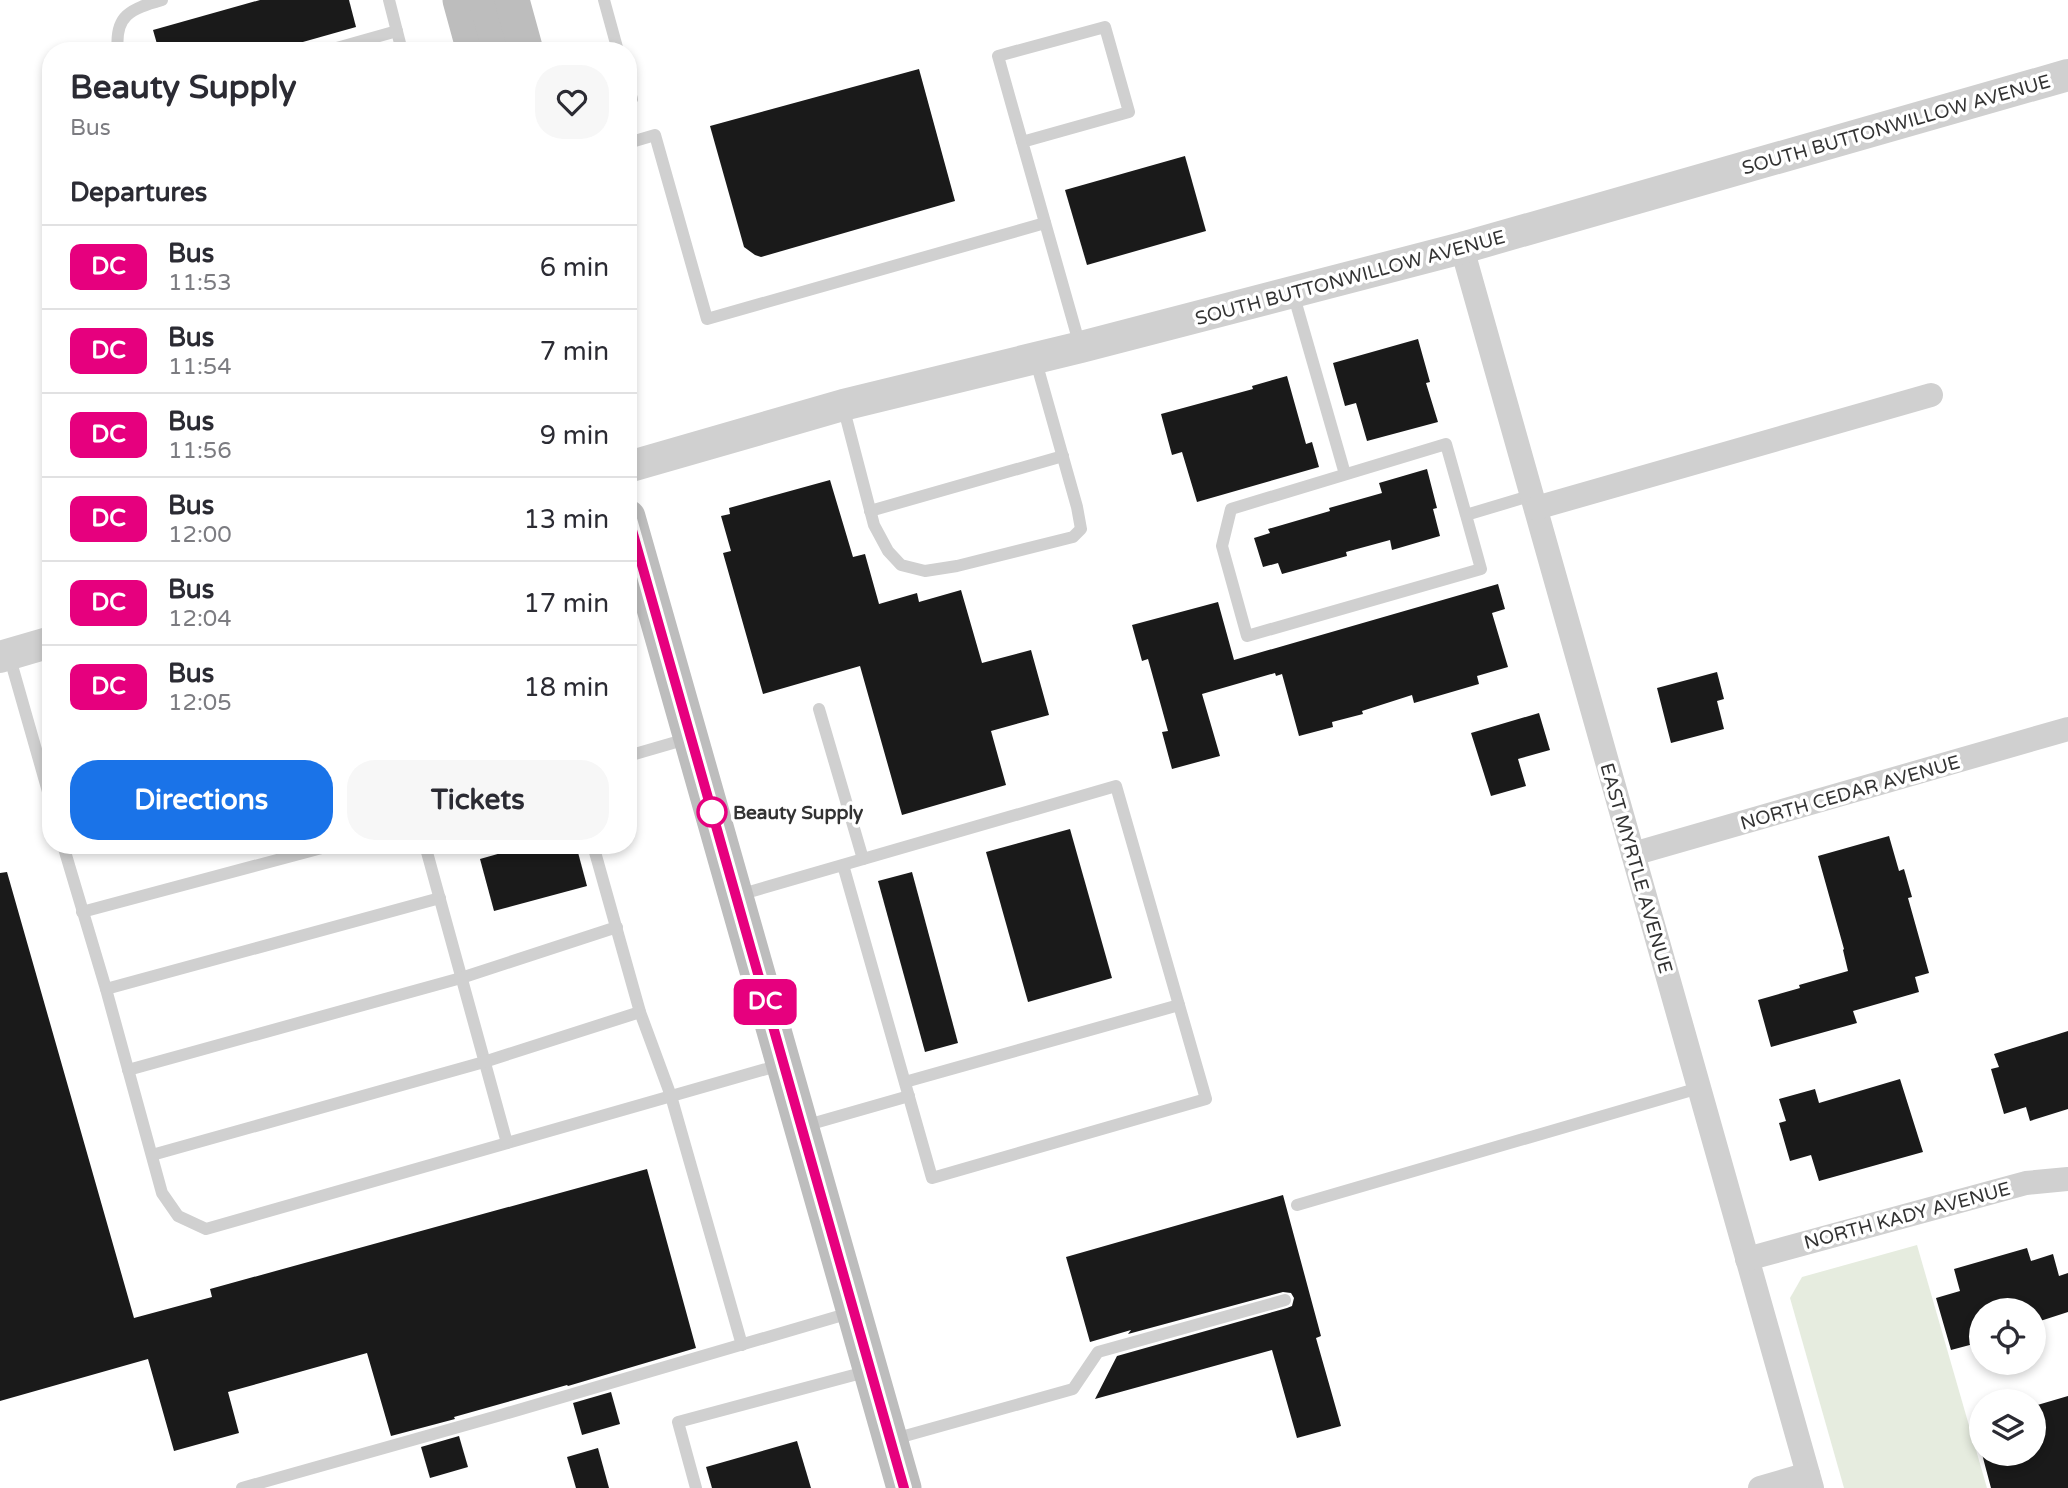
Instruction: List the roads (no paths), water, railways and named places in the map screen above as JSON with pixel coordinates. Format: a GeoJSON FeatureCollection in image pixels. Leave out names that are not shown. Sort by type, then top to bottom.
{"type":"FeatureCollection","features":[{"type":"Feature","properties":{"kind":"main road"},"geometry":{"type":"LineString","coordinates":[[460,0],[472,42]]}},
{"type":"Feature","properties":{"kind":"main road"},"geometry":{"type":"LineString","coordinates":[[485,0],[498,42]]}},
{"type":"Feature","properties":{"kind":"main road"},"geometry":{"type":"LineString","coordinates":[[512,0],[524,42]]}},
{"type":"Feature","properties":{"kind":"main road"},"geometry":{"type":"LineString","coordinates":[[637,549],[904,1488]]}},
{"type":"Feature","properties":{"kind":"street","name":"SOUTH BUTTONWILLOW AVENUE"},"geometry":{"type":"LineString","coordinates":[[637,464],[843,405],[1081,347],[1462,248],[2068,75]]}},
{"type":"Feature","properties":{"kind":"street","name":"EAST MYRTLE AVENUE"},"geometry":{"type":"LineString","coordinates":[[1462,248],[1810,1481]]}},
{"type":"Feature","properties":{"kind":"street"},"geometry":{"type":"LineString","coordinates":[[1535,502],[1931,395]]}},
{"type":"Feature","properties":{"kind":"street"},"geometry":{"type":"LineString","coordinates":[[4,656],[42,645]]}},
{"type":"Feature","properties":{"kind":"street","name":"NORTH CEDAR AVENUE"},"geometry":{"type":"LineString","coordinates":[[1633,854],[2068,729]]}},
{"type":"Feature","properties":{"kind":"street","name":"NORTH KADY AVENUE"},"geometry":{"type":"LineString","coordinates":[[1747,1259],[2026,1183],[2068,1179]]}},
{"type":"Feature","properties":{"kind":"street"},"geometry":{"type":"LineString","coordinates":[[1760,1488],[1810,1481]]}},
{"type":"Feature","properties":{"kind":"lane"},"geometry":{"type":"LineString","coordinates":[[117,42],[120,23],[127,13],[139,6],[162,0]]}},
{"type":"Feature","properties":{"kind":"lane"},"geometry":{"type":"LineString","coordinates":[[389,0],[400,42]]}},
{"type":"Feature","properties":{"kind":"lane"},"geometry":{"type":"LineString","coordinates":[[604,0],[616,42]]}},
{"type":"Feature","properties":{"kind":"lane"},"geometry":{"type":"LineString","coordinates":[[1022,142],[1129,113],[1105,27],[998,56],[1022,142],[1045,223],[1081,347]]}},
{"type":"Feature","properties":{"kind":"lane"},"geometry":{"type":"LineString","coordinates":[[358,42],[397,31]]}},
{"type":"Feature","properties":{"kind":"lane"},"geometry":{"type":"LineString","coordinates":[[637,140],[655,135],[707,319],[1045,223]]}},
{"type":"Feature","properties":{"kind":"lane"},"geometry":{"type":"LineString","coordinates":[[1293,293],[1345,474]]}},
{"type":"Feature","properties":{"kind":"lane"},"geometry":{"type":"LineString","coordinates":[[843,405],[874,526],[888,551],[901,565],[925,571],[957,566],[1073,537],[1081,529],[1035,358]]}},
{"type":"Feature","properties":{"kind":"lane"},"geometry":{"type":"LineString","coordinates":[[1446,444],[1466,515],[1481,569],[1247,636],[1222,546],[1231,509],[1446,444]]}},
{"type":"Feature","properties":{"kind":"lane"},"geometry":{"type":"LineString","coordinates":[[870,511],[1063,456]]}},
{"type":"Feature","properties":{"kind":"lane"},"geometry":{"type":"LineString","coordinates":[[1466,515],[1535,502]]}},
{"type":"Feature","properties":{"kind":"lane"},"geometry":{"type":"LineString","coordinates":[[4,656],[42,769]]}},
{"type":"Feature","properties":{"kind":"lane"},"geometry":{"type":"LineString","coordinates":[[819,709],[863,859]]}},
{"type":"Feature","properties":{"kind":"lane"},"geometry":{"type":"LineString","coordinates":[[637,754],[691,738]]}},
{"type":"Feature","properties":{"kind":"lane"},"geometry":{"type":"LineString","coordinates":[[37,751],[42,750]]}},
{"type":"Feature","properties":{"kind":"lane"},"geometry":{"type":"LineString","coordinates":[[735,896],[842,865],[1116,786],[1206,1099],[932,1178],[842,865]]}},
{"type":"Feature","properties":{"kind":"lane"},"geometry":{"type":"LineString","coordinates":[[66,854],[162,1193],[178,1216],[206,1229],[783,1065]]}},
{"type":"Feature","properties":{"kind":"lane"},"geometry":{"type":"LineString","coordinates":[[82,912],[299,854]]}},
{"type":"Feature","properties":{"kind":"lane"},"geometry":{"type":"LineString","coordinates":[[428,854],[507,1143]]}},
{"type":"Feature","properties":{"kind":"lane"},"geometry":{"type":"LineString","coordinates":[[596,854],[640,1012],[671,1096],[742,1345]]}},
{"type":"Feature","properties":{"kind":"lane"},"geometry":{"type":"LineString","coordinates":[[106,989],[440,898]]}},
{"type":"Feature","properties":{"kind":"lane"},"geometry":{"type":"LineString","coordinates":[[128,1070],[461,978],[617,927]]}},
{"type":"Feature","properties":{"kind":"lane"},"geometry":{"type":"LineString","coordinates":[[905,1082],[1179,1005]]}},
{"type":"Feature","properties":{"kind":"lane"},"geometry":{"type":"LineString","coordinates":[[152,1155],[484,1062],[640,1012]]}},
{"type":"Feature","properties":{"kind":"lane"},"geometry":{"type":"LineString","coordinates":[[1297,1205],[1699,1088]]}},
{"type":"Feature","properties":{"kind":"lane"},"geometry":{"type":"LineString","coordinates":[[800,1126],[909,1096]]}},
{"type":"Feature","properties":{"kind":"lane"},"geometry":{"type":"LineString","coordinates":[[890,1440],[1073,1390],[1098,1352],[1285,1300]]}},
{"type":"Feature","properties":{"kind":"lane"},"geometry":{"type":"LineString","coordinates":[[242,1488],[853,1312]]}},
{"type":"Feature","properties":{"kind":"lane"},"geometry":{"type":"LineString","coordinates":[[696,1488],[678,1422],[869,1371]]}},
{"type":"Feature","properties":{"kind":"place","name":"Beauty Supply"},"geometry":{"type":"Point","coordinates":[712,812]}}]}
